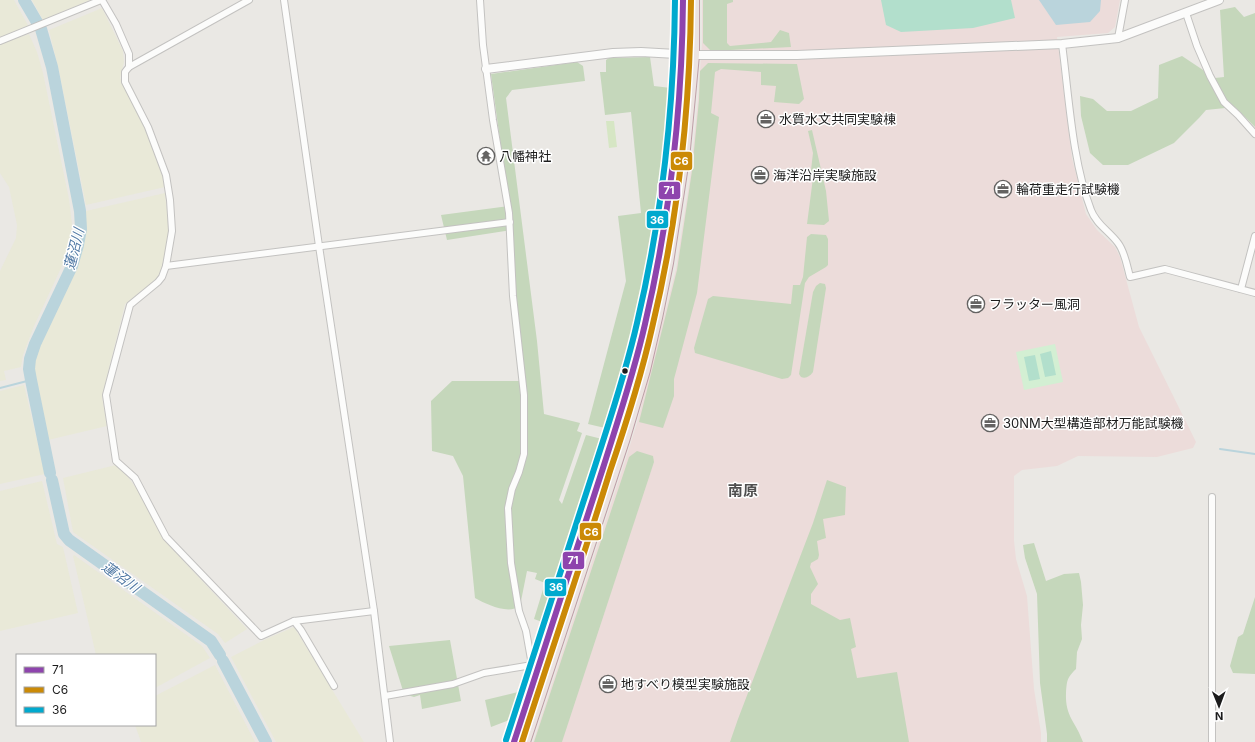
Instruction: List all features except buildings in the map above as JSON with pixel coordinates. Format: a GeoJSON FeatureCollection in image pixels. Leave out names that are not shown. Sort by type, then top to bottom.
{"type":"FeatureCollection","features":[{"type":"Feature","properties":{"kind":"highway"},"geometry":{"type":"LineString","coordinates":[[514,742],[535,666],[574,563],[634,370],[647,317],[666,212],[677,121],[683,54],[683,0]]}},
{"type":"Feature","properties":{"kind":"highway"},"geometry":{"type":"LineString","coordinates":[[525,742],[621,448],[645,370],[657,318],[684,160],[694,55],[694,0]]}},
{"type":"Feature","properties":{"kind":"street"},"geometry":{"type":"LineString","coordinates":[[0,41],[43,25],[101,0],[116,24],[128,54],[129,67]]}},
{"type":"Feature","properties":{"kind":"street"},"geometry":{"type":"LineString","coordinates":[[250,0],[129,67],[125,72],[125,82],[148,127],[166,175],[170,200],[172,231],[166,266],[158,282],[130,305],[118,343],[106,395],[116,461],[135,478],[166,537],[261,636],[294,621],[374,611]]}},
{"type":"Feature","properties":{"kind":"street"},"geometry":{"type":"LineString","coordinates":[[284,0],[319,246],[374,611],[390,742]]}},
{"type":"Feature","properties":{"kind":"street"},"geometry":{"type":"LineString","coordinates":[[385,696],[452,684],[496,670],[535,666],[519,611],[511,563],[508,517],[509,500],[524,454],[524,395],[513,296],[510,222],[486,69],[480,0]]}},
{"type":"Feature","properties":{"kind":"street"},"geometry":{"type":"LineString","coordinates":[[1118,38],[1125,0]]}},
{"type":"Feature","properties":{"kind":"street"},"geometry":{"type":"LineString","coordinates":[[486,69],[613,53],[797,55],[1062,44],[1118,38],[1219,0]]}},
{"type":"Feature","properties":{"kind":"street"},"geometry":{"type":"LineString","coordinates":[[1186,13],[1199,52],[1224,102],[1255,134]]}},
{"type":"Feature","properties":{"kind":"street"},"geometry":{"type":"LineString","coordinates":[[1062,44],[1077,157],[1088,201],[1096,220],[1101,227],[1119,243],[1130,277],[1165,269],[1255,293]]}},
{"type":"Feature","properties":{"kind":"street"},"geometry":{"type":"LineString","coordinates":[[166,266],[510,222]]}},
{"type":"Feature","properties":{"kind":"street"},"geometry":{"type":"LineString","coordinates":[[1241,289],[1255,236]]}},
{"type":"Feature","properties":{"kind":"street"},"geometry":{"type":"LineString","coordinates":[[1212,497],[1212,742]]}},
{"type":"Feature","properties":{"kind":"street"},"geometry":{"type":"LineString","coordinates":[[294,621],[301,630],[334,686]]}},
{"type":"Feature","properties":{"kind":"shaded area"},"geometry":{"type":"Polygon","coordinates":[[[702,0],[1120,0],[1115,27],[1108,33],[1057,37],[1072,158],[1086,214],[1097,230],[1115,247],[1120,257],[1139,327],[1196,442],[1193,448],[1157,457],[1078,456],[1057,466],[1022,470],[1014,476],[1014,541],[1016,559],[1027,596],[1034,689],[1041,742],[533,742],[637,423],[676,269],[691,171],[698,99],[702,43],[702,0]]]}},
{"type":"Feature","properties":{"kind":"green space"},"geometry":{"type":"Polygon","coordinates":[[[0,0],[14,0],[29,27],[0,37],[0,0]]]}},
{"type":"Feature","properties":{"kind":"green space"},"geometry":{"type":"Polygon","coordinates":[[[32,0],[90,0],[43,20],[32,0]]]}},
{"type":"Feature","properties":{"kind":"green space"},"geometry":{"type":"Polygon","coordinates":[[[703,0],[733,0],[733,2],[727,4],[727,43],[730,46],[771,42],[780,30],[789,33],[791,47],[711,51],[703,43],[703,0]]]}},
{"type":"Feature","properties":{"kind":"green space"},"geometry":{"type":"Polygon","coordinates":[[[881,0],[1011,0],[1015,18],[973,28],[901,32],[886,25],[881,0]]]}},
{"type":"Feature","properties":{"kind":"green space"},"geometry":{"type":"Polygon","coordinates":[[[1235,7],[1244,17],[1255,13],[1255,127],[1235,107],[1206,110],[1174,143],[1128,165],[1103,165],[1090,153],[1081,116],[1080,96],[1093,99],[1107,111],[1131,111],[1158,98],[1159,65],[1182,56],[1215,78],[1224,77],[1220,10],[1235,7]]]}},
{"type":"Feature","properties":{"kind":"green space"},"geometry":{"type":"Polygon","coordinates":[[[102,8],[123,51],[124,62],[120,78],[145,127],[162,171],[165,187],[86,205],[59,71],[49,30],[102,8]]]}},
{"type":"Feature","properties":{"kind":"green space"},"geometry":{"type":"Polygon","coordinates":[[[29,34],[37,52],[43,73],[69,199],[72,224],[68,253],[34,326],[23,355],[21,367],[4,371],[6,380],[0,381],[0,271],[16,238],[17,225],[9,187],[0,173],[0,44],[29,34]]]}},
{"type":"Feature","properties":{"kind":"green space"},"geometry":{"type":"Polygon","coordinates":[[[650,57],[654,86],[671,88],[665,163],[647,277],[623,378],[608,427],[605,428],[588,424],[626,281],[618,216],[641,213],[631,112],[605,115],[600,72],[606,72],[606,60],[609,58],[650,57]]]}},
{"type":"Feature","properties":{"kind":"green space"},"geometry":{"type":"Polygon","coordinates":[[[577,62],[583,66],[585,81],[512,90],[506,98],[537,341],[544,414],[580,423],[577,431],[582,433],[559,500],[562,504],[586,435],[605,441],[545,623],[534,619],[545,583],[535,579],[537,573],[527,571],[520,606],[509,609],[497,608],[475,598],[463,476],[453,456],[432,451],[431,401],[452,381],[520,381],[512,230],[447,240],[441,215],[509,206],[491,74],[577,62]]]}},
{"type":"Feature","properties":{"kind":"green space"},"geometry":{"type":"Polygon","coordinates":[[[708,63],[797,64],[804,99],[799,104],[774,102],[776,86],[761,85],[761,72],[721,69],[715,72],[711,113],[719,117],[697,293],[674,379],[674,396],[663,428],[639,422],[677,270],[692,171],[699,100],[700,71],[708,63]]]}},
{"type":"Feature","properties":{"kind":"green space"},"geometry":{"type":"Polygon","coordinates":[[[606,121],[614,121],[617,147],[609,148],[606,121]]]}},
{"type":"Feature","properties":{"kind":"green space"},"geometry":{"type":"Polygon","coordinates":[[[812,130],[826,191],[829,221],[824,225],[807,224],[813,178],[811,170],[813,153],[808,131],[812,130]]]}},
{"type":"Feature","properties":{"kind":"green space"},"geometry":{"type":"Polygon","coordinates":[[[165,193],[169,231],[163,268],[159,277],[125,304],[102,396],[107,426],[48,440],[35,376],[35,358],[49,324],[76,269],[82,250],[86,211],[165,193]]]}},
{"type":"Feature","properties":{"kind":"green space"},"geometry":{"type":"Polygon","coordinates":[[[811,234],[826,235],[828,239],[828,265],[809,277],[805,283],[791,375],[788,378],[782,379],[695,353],[694,348],[708,299],[713,296],[791,304],[793,285],[800,285],[803,277],[807,237],[811,234]]]}},
{"type":"Feature","properties":{"kind":"green space"},"geometry":{"type":"Polygon","coordinates":[[[820,283],[825,284],[826,288],[813,372],[808,377],[803,378],[799,374],[813,292],[816,286],[820,283]]]}},
{"type":"Feature","properties":{"kind":"green space"},"geometry":{"type":"Polygon","coordinates":[[[1055,344],[1063,382],[1024,390],[1016,352],[1055,344]]]}},
{"type":"Feature","properties":{"kind":"green space"},"geometry":{"type":"Polygon","coordinates":[[[1051,351],[1056,375],[1045,377],[1040,354],[1051,351]]]}},
{"type":"Feature","properties":{"kind":"green space"},"geometry":{"type":"Polygon","coordinates":[[[1035,355],[1040,379],[1029,381],[1024,357],[1035,355]]]}},
{"type":"Feature","properties":{"kind":"green space"},"geometry":{"type":"Polygon","coordinates":[[[24,385],[45,474],[0,484],[0,391],[24,385]]]}},
{"type":"Feature","properties":{"kind":"green space"},"geometry":{"type":"Polygon","coordinates":[[[637,451],[653,456],[654,462],[562,742],[534,742],[629,457],[637,451]]]}},
{"type":"Feature","properties":{"kind":"green space"},"geometry":{"type":"Polygon","coordinates":[[[116,465],[137,489],[163,539],[247,629],[225,643],[218,634],[73,532],[63,478],[116,465]]]}},
{"type":"Feature","properties":{"kind":"green space"},"geometry":{"type":"Polygon","coordinates":[[[827,480],[846,487],[845,515],[823,519],[826,538],[817,541],[819,555],[818,559],[811,563],[810,567],[818,584],[811,594],[811,604],[840,620],[850,618],[856,647],[851,649],[857,678],[897,672],[909,742],[730,742],[813,523],[827,480]]]}},
{"type":"Feature","properties":{"kind":"green space"},"geometry":{"type":"Polygon","coordinates":[[[42,481],[57,544],[63,547],[78,613],[0,631],[0,491],[42,481]]]}},
{"type":"Feature","properties":{"kind":"green space"},"geometry":{"type":"Polygon","coordinates":[[[1034,543],[1046,581],[1064,574],[1079,573],[1083,605],[1081,625],[1082,639],[1077,652],[1076,669],[1069,677],[1067,682],[1066,701],[1069,714],[1083,742],[1047,742],[1040,683],[1037,594],[1025,558],[1023,545],[1034,543]]]}},
{"type":"Feature","properties":{"kind":"green space"},"geometry":{"type":"Polygon","coordinates":[[[74,555],[202,646],[210,658],[156,687],[156,654],[96,654],[74,555]]]}},
{"type":"Feature","properties":{"kind":"green space"},"geometry":{"type":"Polygon","coordinates":[[[1255,597],[1255,674],[1233,673],[1230,666],[1238,637],[1243,634],[1255,597]]]}},
{"type":"Feature","properties":{"kind":"green space"},"geometry":{"type":"Polygon","coordinates":[[[294,627],[364,742],[276,742],[231,657],[266,639],[294,627]]]}},
{"type":"Feature","properties":{"kind":"green space"},"geometry":{"type":"Polygon","coordinates":[[[450,640],[461,701],[422,709],[420,695],[414,697],[404,694],[389,646],[450,640]]]}},
{"type":"Feature","properties":{"kind":"green space"},"geometry":{"type":"Polygon","coordinates":[[[215,665],[255,742],[141,742],[135,726],[156,726],[156,695],[215,665]]]}},
{"type":"Feature","properties":{"kind":"green space"},"geometry":{"type":"Polygon","coordinates":[[[522,691],[512,719],[491,727],[485,700],[522,691]]]}},
{"type":"Feature","properties":{"kind":"water"},"geometry":{"type":"Polygon","coordinates":[[[1039,0],[1101,0],[1100,11],[1090,22],[1056,25],[1039,0]]]}},
{"type":"Feature","properties":{"kind":"waterway","name":"蓮沼川"},"geometry":{"type":"LineString","coordinates":[[24,0],[41,29],[52,67],[80,211],[81,229],[72,266],[35,344],[30,359],[29,369],[50,473]]}},
{"type":"Feature","properties":{"kind":"waterway"},"geometry":{"type":"LineString","coordinates":[[0,388],[31,380]]}},
{"type":"Feature","properties":{"kind":"waterway"},"geometry":{"type":"LineString","coordinates":[[1220,449],[1255,454]]}},
{"type":"Feature","properties":{"kind":"waterway","name":"蓮沼川"},"geometry":{"type":"LineString","coordinates":[[52,480],[64,534],[69,540],[211,641],[220,655]]}},
{"type":"Feature","properties":{"kind":"waterway","name":"蓮沼川"},"geometry":{"type":"LineString","coordinates":[[223,661],[266,742]]}},
{"type":"Feature","properties":{"kind":"transit line","name":"36"},"geometry":{"type":"LineString","coordinates":[[506,740],[612,413],[637,323],[646,283],[660,203],[665,163],[672,82],[675,0]]}},
{"type":"Feature","properties":{"kind":"transit line","name":"71"},"geometry":{"type":"LineString","coordinates":[[514,742],[620,414],[645,324],[661,244],[673,163],[680,82],[683,0]]}},
{"type":"Feature","properties":{"kind":"transit line","name":"C6"},"geometry":{"type":"LineString","coordinates":[[522,742],[627,418],[652,328],[669,247],[681,165],[688,82],[691,0]]}},
{"type":"Feature","properties":{"kind":"place","name":"水質水文共同実験棟"},"geometry":{"type":"Point","coordinates":[766,119]}},
{"type":"Feature","properties":{"kind":"place","name":"八幡神社"},"geometry":{"type":"Point","coordinates":[486,156]}},
{"type":"Feature","properties":{"kind":"place","name":"海洋沿岸実験施設"},"geometry":{"type":"Point","coordinates":[760,175]}},
{"type":"Feature","properties":{"kind":"place","name":"輪荷重走行試験機"},"geometry":{"type":"Point","coordinates":[1003,189]}},
{"type":"Feature","properties":{"kind":"place","name":"フラッター風洞"},"geometry":{"type":"Point","coordinates":[976,304]}},
{"type":"Feature","properties":{"kind":"place","name":"30NM大型構造部材万能試験機"},"geometry":{"type":"Point","coordinates":[990,423]}},
{"type":"Feature","properties":{"kind":"place","name":"地すべり模型実験施設"},"geometry":{"type":"Point","coordinates":[608,684]}},
{"type":"Feature","properties":{"kind":"district","name":"南原"},"geometry":{"type":"Point","coordinates":[743,491]}}]}
